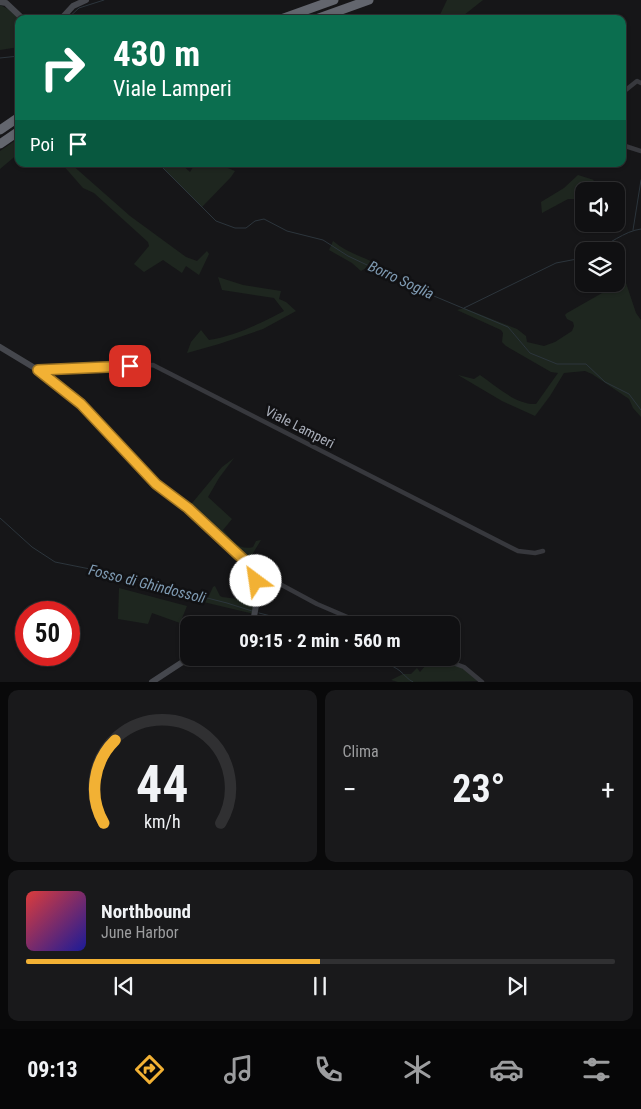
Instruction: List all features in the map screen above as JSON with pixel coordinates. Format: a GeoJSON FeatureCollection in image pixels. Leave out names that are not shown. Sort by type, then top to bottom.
{"type":"FeatureCollection","features":[{"type":"Feature","properties":{"kind":"highway"},"geometry":{"type":"LineString","coordinates":[[291,15],[334,0]]}},
{"type":"Feature","properties":{"kind":"highway"},"geometry":{"type":"LineString","coordinates":[[327,15],[369,0]]}},
{"type":"Feature","properties":{"kind":"highway"},"geometry":{"type":"LineString","coordinates":[[0,130],[15,120]]}},
{"type":"Feature","properties":{"kind":"highway"},"geometry":{"type":"LineString","coordinates":[[0,144],[15,134]]}},
{"type":"Feature","properties":{"kind":"main road"},"geometry":{"type":"LineString","coordinates":[[65,15],[73,6],[86,0]]}},
{"type":"Feature","properties":{"kind":"main road"},"geometry":{"type":"LineString","coordinates":[[0,2],[6,3],[18,15]]}},
{"type":"Feature","properties":{"kind":"main road"},"geometry":{"type":"LineString","coordinates":[[0,347],[38,370],[81,404],[156,484],[188,508],[244,560],[254,574],[256,589],[253,616]]}},
{"type":"Feature","properties":{"kind":"main road"},"geometry":{"type":"LineString","coordinates":[[152,682],[180,664]]}},
{"type":"Feature","properties":{"kind":"street"},"geometry":{"type":"LineString","coordinates":[[626,90],[637,81],[641,83]]}},
{"type":"Feature","properties":{"kind":"street"},"geometry":{"type":"LineString","coordinates":[[626,146],[641,151]]}},
{"type":"Feature","properties":{"kind":"street","name":"Viale Lamperi"},"geometry":{"type":"LineString","coordinates":[[38,370],[153,365],[518,551],[535,554],[543,551]]}},
{"type":"Feature","properties":{"kind":"street"},"geometry":{"type":"LineString","coordinates":[[254,574],[271,579],[317,604],[345,616]]}},
{"type":"Feature","properties":{"kind":"street"},"geometry":{"type":"LineString","coordinates":[[459,666],[482,682]]}},
{"type":"Feature","properties":{"kind":"shaded area"},"geometry":{"type":"Polygon","coordinates":[[[447,0],[483,0],[464,15],[440,15],[447,0]]]}},
{"type":"Feature","properties":{"kind":"shaded area"},"geometry":{"type":"Polygon","coordinates":[[[0,5],[15,15],[15,48],[0,50],[0,5]]]}},
{"type":"Feature","properties":{"kind":"shaded area"},"geometry":{"type":"Polygon","coordinates":[[[15,141],[15,156],[0,169],[0,151],[15,141]]]}},
{"type":"Feature","properties":{"kind":"shaded area"},"geometry":{"type":"Polygon","coordinates":[[[65,167],[74,167],[130,216],[186,257],[197,261],[207,251],[209,254],[199,275],[186,266],[182,273],[163,260],[144,272],[134,264],[149,246],[148,242],[94,193],[83,188],[65,167]]]}},
{"type":"Feature","properties":{"kind":"shaded area"},"geometry":{"type":"Polygon","coordinates":[[[162,167],[184,167],[190,172],[193,167],[225,167],[235,171],[202,207],[162,167]]]}},
{"type":"Feature","properties":{"kind":"shaded area"},"geometry":{"type":"Polygon","coordinates":[[[578,175],[594,180],[592,182],[575,182],[575,199],[568,199],[542,213],[541,202],[564,188],[578,175]]]}},
{"type":"Feature","properties":{"kind":"shaded area"},"geometry":{"type":"Polygon","coordinates":[[[333,241],[348,251],[385,269],[391,274],[390,279],[366,268],[361,271],[352,263],[329,250],[333,241]]]}},
{"type":"Feature","properties":{"kind":"shaded area"},"geometry":{"type":"Polygon","coordinates":[[[218,277],[243,285],[281,291],[279,299],[286,302],[296,311],[263,329],[187,353],[191,342],[201,330],[209,340],[218,338],[248,328],[284,311],[274,298],[222,290],[218,277]]]}},
{"type":"Feature","properties":{"kind":"shaded area"},"geometry":{"type":"Polygon","coordinates":[[[625,280],[636,313],[641,320],[641,417],[633,408],[629,399],[585,371],[564,373],[535,416],[502,401],[458,375],[474,379],[480,375],[514,398],[536,404],[558,373],[551,372],[506,346],[502,342],[503,333],[501,330],[457,310],[464,308],[517,329],[526,336],[527,342],[544,346],[555,342],[572,331],[573,322],[567,319],[565,315],[604,292],[625,292],[625,280]]]}},
{"type":"Feature","properties":{"kind":"shaded area"},"geometry":{"type":"Polygon","coordinates":[[[234,458],[208,497],[232,519],[223,530],[236,544],[248,548],[253,547],[256,541],[261,540],[247,563],[188,508],[222,467],[234,458]]]}},
{"type":"Feature","properties":{"kind":"shaded area"},"geometry":{"type":"Polygon","coordinates":[[[215,586],[222,597],[237,599],[249,592],[256,594],[254,614],[178,596],[179,591],[208,598],[215,586]]]}},
{"type":"Feature","properties":{"kind":"shaded area"},"geometry":{"type":"Polygon","coordinates":[[[119,588],[187,606],[183,616],[180,616],[180,623],[152,613],[148,624],[118,619],[119,588]]]}},
{"type":"Feature","properties":{"kind":"shaded area"},"geometry":{"type":"Polygon","coordinates":[[[425,666],[458,666],[482,681],[398,682],[391,680],[403,674],[411,674],[417,668],[420,672],[425,666]]]}},
{"type":"Feature","properties":{"kind":"waterway"},"geometry":{"type":"LineString","coordinates":[[71,15],[79,8],[104,0]]}},
{"type":"Feature","properties":{"kind":"waterway"},"geometry":{"type":"LineString","coordinates":[[0,58],[15,56]]}},
{"type":"Feature","properties":{"kind":"waterway","name":"Borro Soglia"},"geometry":{"type":"LineString","coordinates":[[162,167],[216,221],[235,228],[246,228],[255,221],[264,219],[287,231],[323,240],[348,256],[422,291],[508,327],[530,353],[557,364],[586,364],[605,382],[629,394],[641,410]]}},
{"type":"Feature","properties":{"kind":"waterway"},"geometry":{"type":"LineString","coordinates":[[633,230],[641,180]]}},
{"type":"Feature","properties":{"kind":"waterway"},"geometry":{"type":"LineString","coordinates":[[610,242],[629,232],[641,229]]}},
{"type":"Feature","properties":{"kind":"waterway"},"geometry":{"type":"LineString","coordinates":[[464,308],[556,263],[575,259]]}},
{"type":"Feature","properties":{"kind":"waterway","name":"Fosso di Ghindossoli"},"geometry":{"type":"LineString","coordinates":[[0,518],[32,547],[55,562],[100,571],[252,611]]}},
{"type":"Feature","properties":{"kind":"waterway","name":"Fosso di Ghindossoli"},"geometry":{"type":"LineString","coordinates":[[259,613],[271,616]]}},
{"type":"Feature","properties":{"kind":"waterway","name":"Fosso di Ghindossoli"},"geometry":{"type":"LineString","coordinates":[[392,666],[413,682]]}},
{"type":"Feature","properties":{"kind":"route"},"geometry":{"type":"LineString","coordinates":[[130,366],[38,370],[81,404],[156,484],[188,508],[244,560],[253,570],[256,581]]}}]}
